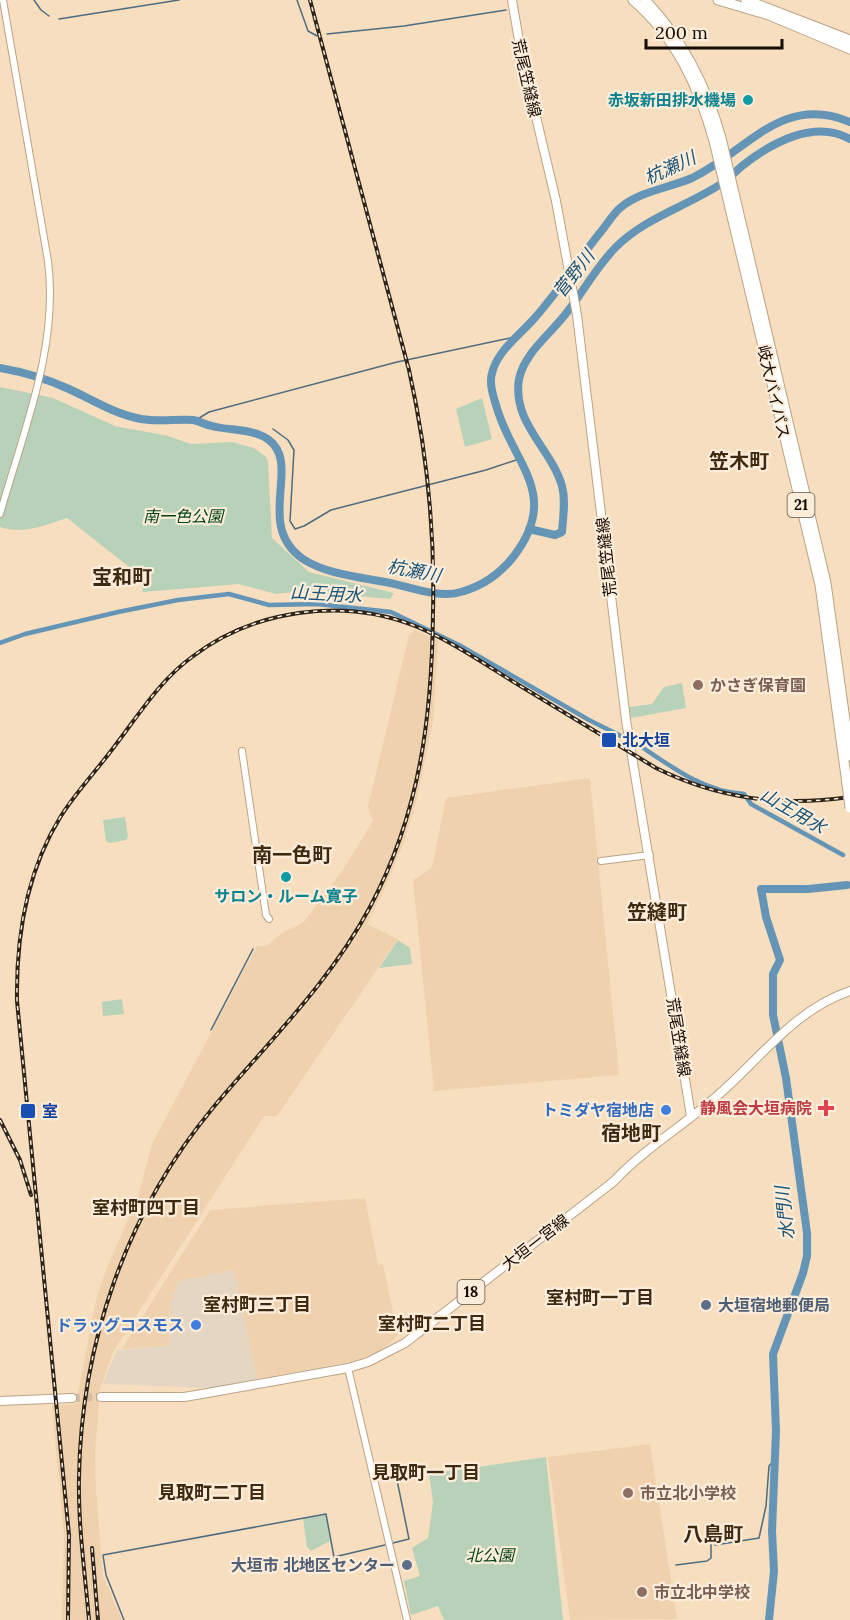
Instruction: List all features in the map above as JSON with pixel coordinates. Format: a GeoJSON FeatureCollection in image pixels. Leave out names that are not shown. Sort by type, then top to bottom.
{"type":"FeatureCollection","features":[{"type":"Feature","properties":{"kind":"highway","name":"岐大バイパス"},"geometry":{"type":"LineString","coordinates":[[633,0],[666,35],[689,72],[718,140]]}},
{"type":"Feature","properties":{"kind":"highway","name":"岐大バイパス"},"geometry":{"type":"LineString","coordinates":[[645,0],[672,30],[695,68],[718,140],[820,585],[850,808]]}},
{"type":"Feature","properties":{"kind":"highway"},"geometry":{"type":"LineString","coordinates":[[718,0],[769,15],[850,48]]}},
{"type":"Feature","properties":{"kind":"highway"},"geometry":{"type":"LineString","coordinates":[[746,0],[850,40]]}},
{"type":"Feature","properties":{"kind":"highway","name":"岐大バイパス"},"geometry":{"type":"LineString","coordinates":[[739,230],[826,583],[850,756]]}},
{"type":"Feature","properties":{"kind":"main road","name":"荒尾笠縫線"},"geometry":{"type":"LineString","coordinates":[[512,0],[522,58],[556,201],[564,255],[576,310],[625,714],[650,855],[691,1116]]}},
{"type":"Feature","properties":{"kind":"main road","name":"大垣一宮線"},"geometry":{"type":"LineString","coordinates":[[101,1397],[184,1396],[348,1368],[377,1358],[405,1343],[613,1182],[627,1166],[718,1095],[783,1033],[827,1001],[850,991]]}},
{"type":"Feature","properties":{"kind":"main road"},"geometry":{"type":"LineString","coordinates":[[0,1401],[72,1398]]}},
{"type":"Feature","properties":{"kind":"street"},"geometry":{"type":"LineString","coordinates":[[0,514],[46,347],[51,303],[49,266],[3,0]]}},
{"type":"Feature","properties":{"kind":"street"},"geometry":{"type":"LineString","coordinates":[[242,751],[268,919]]}},
{"type":"Feature","properties":{"kind":"street"},"geometry":{"type":"LineString","coordinates":[[601,861],[650,855]]}},
{"type":"Feature","properties":{"kind":"street"},"geometry":{"type":"LineString","coordinates":[[348,1368],[406,1620]]}},
{"type":"Feature","properties":{"kind":"shaded area"},"geometry":{"type":"Polygon","coordinates":[[[415,630],[438,641],[433,722],[416,803],[405,839],[367,924],[398,939],[277,1116],[264,1116],[113,1352],[100,1389],[95,1453],[96,1491],[103,1576],[122,1620],[62,1620],[64,1536],[52,1406],[76,1404],[96,1300],[106,1270],[138,1197],[152,1144],[257,946],[266,946],[281,934],[304,922],[342,871],[373,821],[368,807],[409,635],[415,630]]]}},
{"type":"Feature","properties":{"kind":"shaded area"},"geometry":{"type":"Polygon","coordinates":[[[590,778],[619,1075],[434,1091],[413,880],[432,868],[446,798],[590,778]]]}},
{"type":"Feature","properties":{"kind":"shaded area"},"geometry":{"type":"Polygon","coordinates":[[[365,1198],[378,1265],[383,1264],[398,1336],[379,1352],[355,1361],[257,1379],[234,1270],[179,1281],[170,1304],[169,1346],[122,1349],[210,1210],[365,1198]]]}},
{"type":"Feature","properties":{"kind":"shaded area"},"geometry":{"type":"Polygon","coordinates":[[[235,1270],[257,1379],[212,1388],[103,1384],[117,1350],[169,1346],[170,1304],[179,1280],[235,1270]]]}},
{"type":"Feature","properties":{"kind":"shaded area"},"geometry":{"type":"Polygon","coordinates":[[[650,1444],[677,1619],[570,1620],[548,1457],[650,1444]]]}},
{"type":"Feature","properties":{"kind":"green space","name":"南一色公園"},"geometry":{"type":"Polygon","coordinates":[[[0,387],[53,398],[115,426],[168,436],[191,444],[232,442],[254,448],[266,457],[268,462],[272,538],[309,572],[394,593],[390,599],[301,591],[276,594],[239,584],[143,592],[138,574],[67,518],[25,530],[0,527],[0,387]]]}},
{"type":"Feature","properties":{"kind":"green space"},"geometry":{"type":"Polygon","coordinates":[[[482,398],[492,439],[465,447],[456,409],[482,398]]]}},
{"type":"Feature","properties":{"kind":"green space"},"geometry":{"type":"Polygon","coordinates":[[[682,683],[686,708],[631,718],[629,707],[652,704],[664,687],[682,683]]]}},
{"type":"Feature","properties":{"kind":"green space"},"geometry":{"type":"Polygon","coordinates":[[[125,817],[128,837],[126,840],[109,843],[106,841],[103,820],[125,817]]]}},
{"type":"Feature","properties":{"kind":"green space"},"geometry":{"type":"Polygon","coordinates":[[[398,940],[410,948],[412,964],[379,968],[398,940]]]}},
{"type":"Feature","properties":{"kind":"green space"},"geometry":{"type":"Polygon","coordinates":[[[122,999],[124,1014],[103,1016],[102,1002],[122,999]]]}},
{"type":"Feature","properties":{"kind":"green space","name":"北公園"},"geometry":{"type":"Polygon","coordinates":[[[546,1457],[563,1620],[444,1620],[438,1606],[411,1615],[404,1581],[420,1576],[412,1548],[428,1538],[433,1502],[429,1474],[546,1457]]]}},
{"type":"Feature","properties":{"kind":"green space"},"geometry":{"type":"Polygon","coordinates":[[[326,1515],[330,1541],[311,1551],[307,1547],[303,1518],[326,1515]]]}},
{"type":"Feature","properties":{"kind":"waterway"},"geometry":{"type":"LineString","coordinates":[[34,0],[49,16]]}},
{"type":"Feature","properties":{"kind":"waterway"},"geometry":{"type":"LineString","coordinates":[[59,19],[179,0]]}},
{"type":"Feature","properties":{"kind":"waterway"},"geometry":{"type":"LineString","coordinates":[[297,0],[308,31],[317,36]]}},
{"type":"Feature","properties":{"kind":"waterway"},"geometry":{"type":"LineString","coordinates":[[327,34],[404,26],[506,10]]}},
{"type":"Feature","properties":{"kind":"waterway","name":"杭瀬川"},"geometry":{"type":"LineString","coordinates":[[0,368],[52,382],[131,417],[154,420],[193,420],[219,428],[263,436],[278,451],[281,464],[279,513],[282,530],[289,545],[303,559],[332,572],[442,594],[461,592],[484,583],[509,562],[528,534],[534,514],[529,478],[503,425],[494,397],[491,381],[495,365],[508,345],[549,301],[614,214],[636,198],[692,178],[712,167],[766,129],[784,120],[804,115],[826,115],[850,122]]}},
{"type":"Feature","properties":{"kind":"waterway","name":"菅野川"},"geometry":{"type":"LineString","coordinates":[[529,529],[555,535],[562,532],[564,497],[557,472],[521,409],[518,395],[519,379],[531,353],[564,316],[609,255],[640,228],[721,184],[753,157],[779,142],[793,136],[822,132],[836,133],[850,139]]}},
{"type":"Feature","properties":{"kind":"waterway","name":"杭瀬川"},"geometry":{"type":"LineString","coordinates":[[196,420],[209,412],[397,362],[515,337]]}},
{"type":"Feature","properties":{"kind":"waterway"},"geometry":{"type":"LineString","coordinates":[[273,429],[288,440],[294,450],[290,521],[295,529],[331,510],[486,470],[522,458]]}},
{"type":"Feature","properties":{"kind":"waterway","name":"山王用水"},"geometry":{"type":"LineString","coordinates":[[0,643],[25,634],[118,612],[178,600],[229,594],[269,605],[317,604],[391,612],[459,645],[589,720],[625,738]]}},
{"type":"Feature","properties":{"kind":"waterway","name":"山王用水"},"geometry":{"type":"LineString","coordinates":[[636,743],[701,783],[744,794],[751,804],[843,855]]}},
{"type":"Feature","properties":{"kind":"waterway","name":"水門川"},"geometry":{"type":"LineString","coordinates":[[769,1620],[774,1571],[772,1531],[776,1431],[773,1354],[803,1273],[807,1256],[807,1233],[786,1078],[773,1015],[773,974],[780,960],[766,917],[761,889],[808,889],[847,885]]}},
{"type":"Feature","properties":{"kind":"waterway"},"geometry":{"type":"LineString","coordinates":[[211,1030],[253,949]]}},
{"type":"Feature","properties":{"kind":"waterway"},"geometry":{"type":"LineString","coordinates":[[715,1545],[759,1538],[766,1506],[769,1466],[774,1460]]}},
{"type":"Feature","properties":{"kind":"waterway"},"geometry":{"type":"LineString","coordinates":[[393,1543],[409,1539],[397,1480]]}},
{"type":"Feature","properties":{"kind":"waterway"},"geometry":{"type":"LineString","coordinates":[[124,1620],[106,1575],[103,1555],[326,1514],[334,1557],[385,1545]]}},
{"type":"Feature","properties":{"kind":"waterway"},"geometry":{"type":"LineString","coordinates":[[676,1565],[707,1561],[711,1558],[711,1545]]}},
{"type":"Feature","properties":{"kind":"tunnel"},"geometry":{"type":"LineString","coordinates":[[72,1398],[101,1397]]}},
{"type":"Feature","properties":{"kind":"railway"},"geometry":{"type":"LineString","coordinates":[[89,1620],[80,1513],[79,1478],[82,1428],[99,1330],[114,1282],[155,1192],[182,1149],[212,1109],[336,962],[370,907],[401,836],[412,800],[426,727],[432,651],[433,551],[421,430],[409,370],[310,0]]}},
{"type":"Feature","properties":{"kind":"railway"},"geometry":{"type":"LineString","coordinates":[[68,1620],[69,1535],[17,1001],[21,929],[31,882],[39,859],[61,816],[170,676],[180,666],[216,641],[242,628],[270,619],[299,613],[328,611],[358,612],[387,617],[415,626],[444,640],[656,768],[680,779],[751,798],[799,801],[850,797]]}},
{"type":"Feature","properties":{"kind":"railway"},"geometry":{"type":"LineString","coordinates":[[0,1120],[20,1160],[31,1195]]}},
{"type":"Feature","properties":{"kind":"railway"},"geometry":{"type":"LineString","coordinates":[[92,1548],[98,1620]]}},
{"type":"Feature","properties":{"kind":"place","name":"赤坂新田排水機場"},"geometry":{"type":"Point","coordinates":[748,100]}},
{"type":"Feature","properties":{"kind":"place","name":"かさぎ保育園"},"geometry":{"type":"Point","coordinates":[698,685]}},
{"type":"Feature","properties":{"kind":"place","name":"北大垣"},"geometry":{"type":"Point","coordinates":[609,740]}},
{"type":"Feature","properties":{"kind":"place","name":"サロン・ルーム寛子"},"geometry":{"type":"Point","coordinates":[286,877]}},
{"type":"Feature","properties":{"kind":"place","name":"静風会大垣病院"},"geometry":{"type":"Point","coordinates":[826,1108]}},
{"type":"Feature","properties":{"kind":"place","name":"トミダヤ宿地店"},"geometry":{"type":"Point","coordinates":[666,1110]}},
{"type":"Feature","properties":{"kind":"place","name":"室"},"geometry":{"type":"Point","coordinates":[28,1111]}},
{"type":"Feature","properties":{"kind":"place","name":"大垣宿地郵便局"},"geometry":{"type":"Point","coordinates":[706,1305]}},
{"type":"Feature","properties":{"kind":"place","name":"ドラッグコスモス"},"geometry":{"type":"Point","coordinates":[196,1325]}},
{"type":"Feature","properties":{"kind":"place","name":"市立北小学校"},"geometry":{"type":"Point","coordinates":[628,1493]}},
{"type":"Feature","properties":{"kind":"place","name":"大垣市 北地区センター"},"geometry":{"type":"Point","coordinates":[407,1565]}},
{"type":"Feature","properties":{"kind":"place","name":"市立北中学校"},"geometry":{"type":"Point","coordinates":[642,1592]}},
{"type":"Feature","properties":{"kind":"district","name":"笠木町"},"geometry":{"type":"Point","coordinates":[739,461]}},
{"type":"Feature","properties":{"kind":"district","name":"宝和町"},"geometry":{"type":"Point","coordinates":[122,577]}},
{"type":"Feature","properties":{"kind":"district","name":"南一色町"},"geometry":{"type":"Point","coordinates":[292,855]}},
{"type":"Feature","properties":{"kind":"district","name":"笠縫町"},"geometry":{"type":"Point","coordinates":[657,912]}},
{"type":"Feature","properties":{"kind":"district","name":"宿地町"},"geometry":{"type":"Point","coordinates":[631,1133]}},
{"type":"Feature","properties":{"kind":"district","name":"室村町四丁目"},"geometry":{"type":"Point","coordinates":[146,1208]}},
{"type":"Feature","properties":{"kind":"district","name":"室村町一丁目"},"geometry":{"type":"Point","coordinates":[600,1298]}},
{"type":"Feature","properties":{"kind":"district","name":"室村町三丁目"},"geometry":{"type":"Point","coordinates":[257,1305]}},
{"type":"Feature","properties":{"kind":"district","name":"室村町二丁目"},"geometry":{"type":"Point","coordinates":[432,1324]}},
{"type":"Feature","properties":{"kind":"district","name":"見取町一丁目"},"geometry":{"type":"Point","coordinates":[426,1473]}},
{"type":"Feature","properties":{"kind":"district","name":"見取町二丁目"},"geometry":{"type":"Point","coordinates":[212,1493]}},
{"type":"Feature","properties":{"kind":"district","name":"八島町"},"geometry":{"type":"Point","coordinates":[713,1534]}}]}
